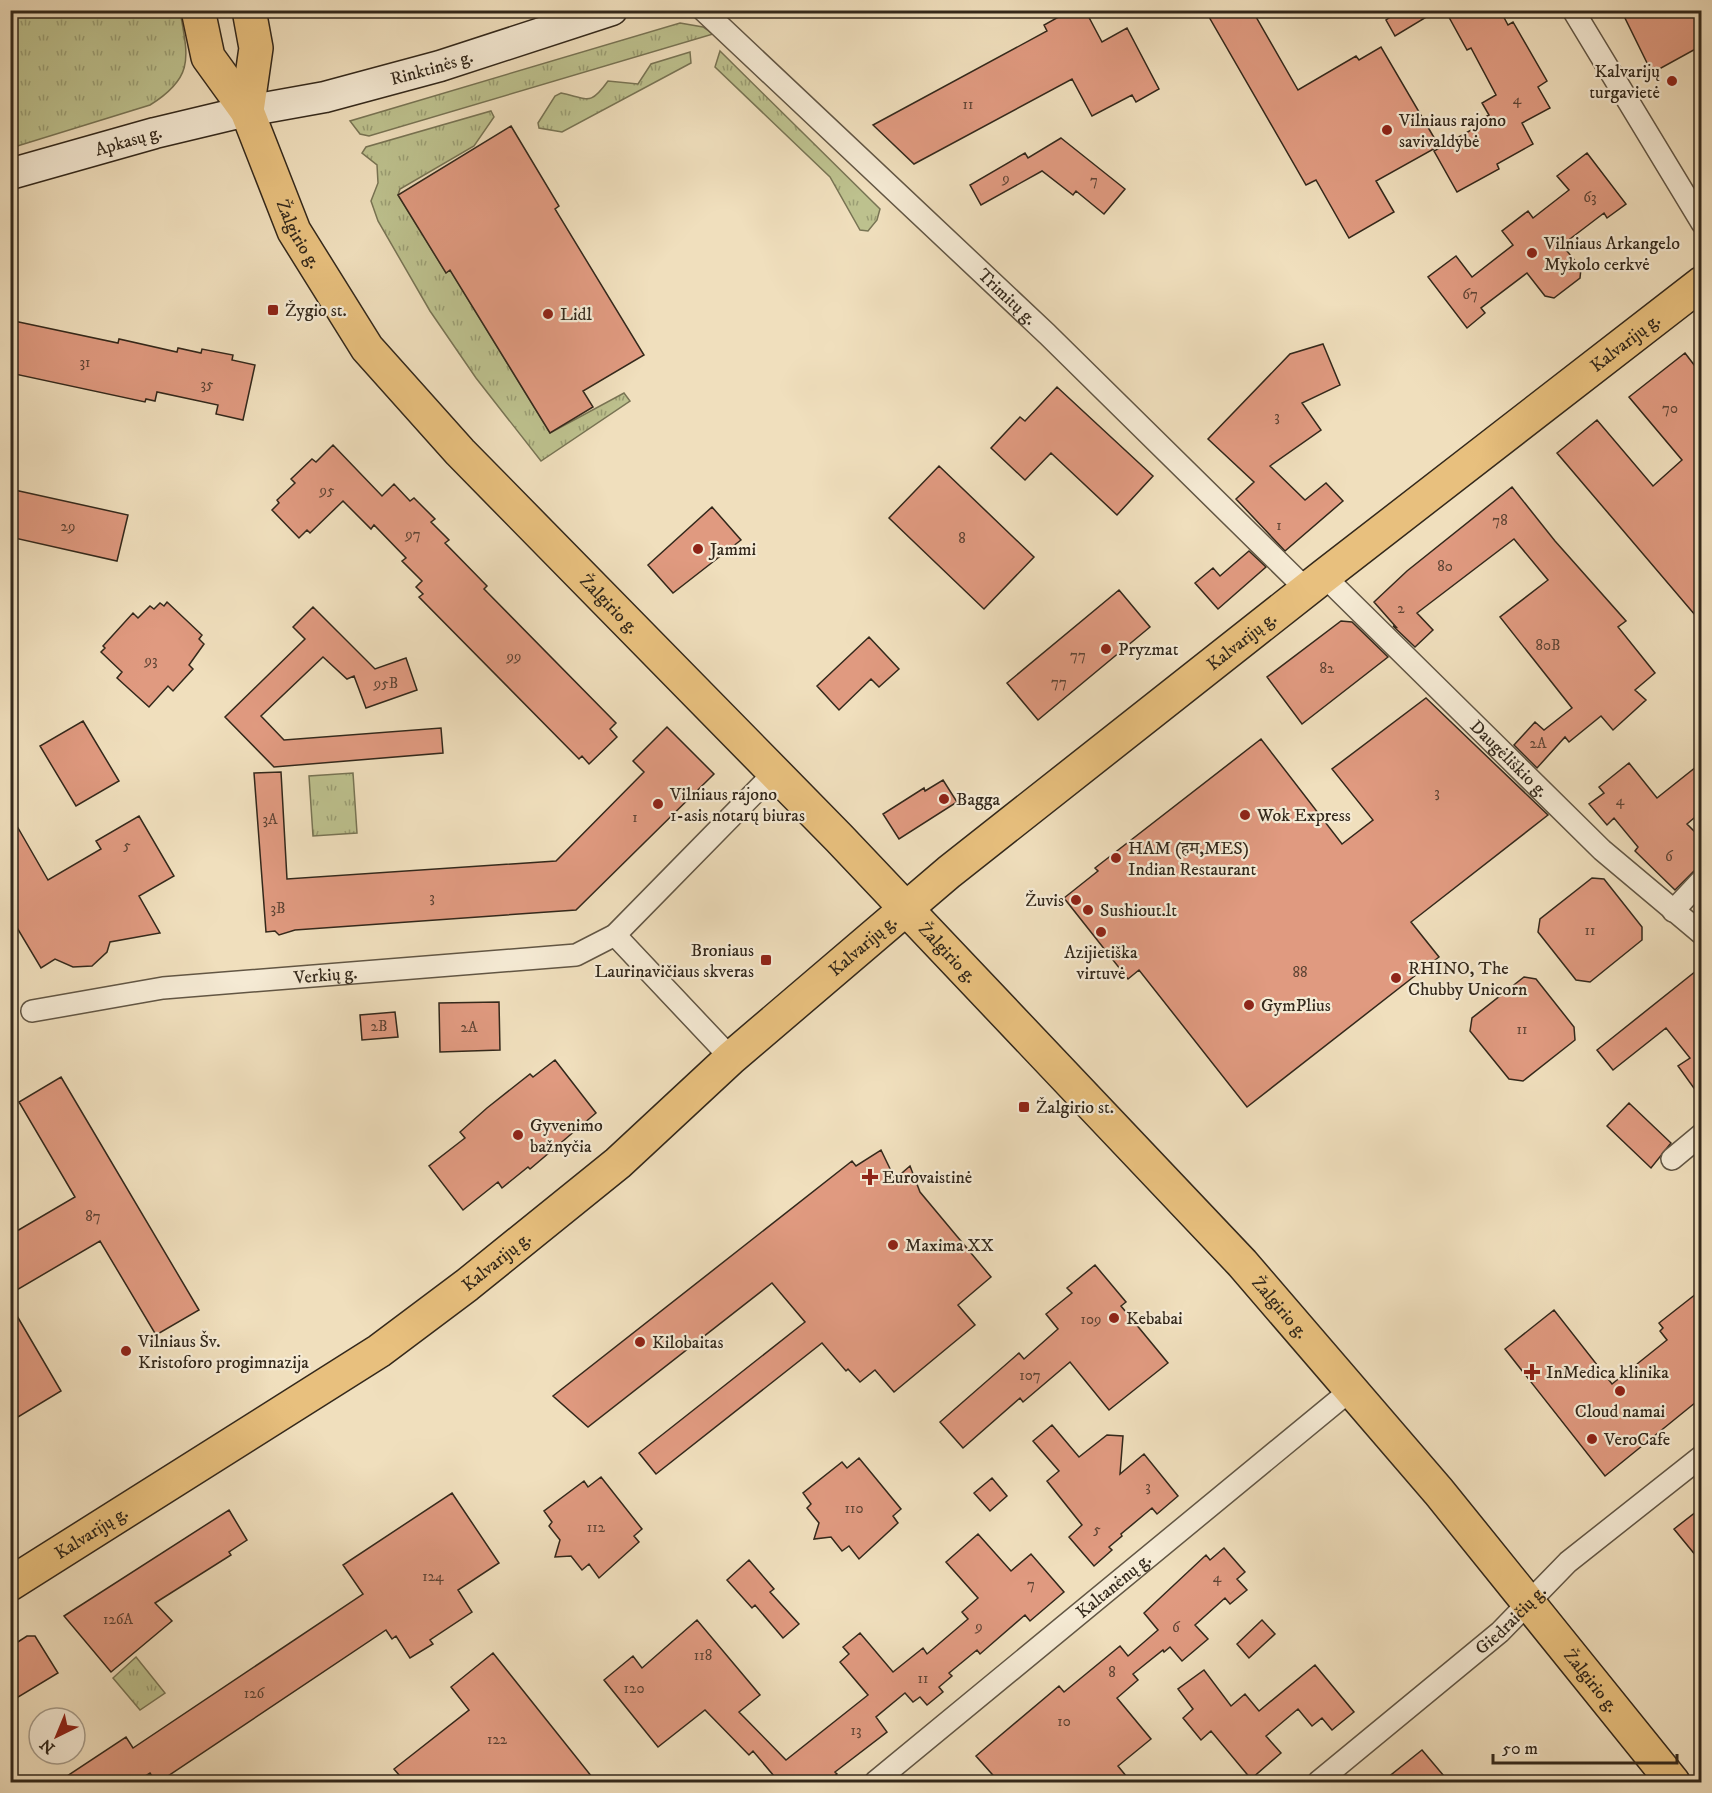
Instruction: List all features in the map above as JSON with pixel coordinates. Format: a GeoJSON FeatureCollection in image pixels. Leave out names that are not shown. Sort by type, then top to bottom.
{"type":"FeatureCollection","features":[{"type":"Feature","properties":{"kind":"main road","name":"Žalgirio g."},"geometry":{"type":"LineString","coordinates":[[198,10],[208,57],[247,111],[294,231],[367,348],[460,452],[775,772],[1173,1187],[1352,1389],[1530,1603],[1673,1782]]}},
{"type":"Feature","properties":{"kind":"main road"},"geometry":{"type":"LineString","coordinates":[[247,111],[256,48],[249,10]]}},
{"type":"Feature","properties":{"kind":"main road","name":"Rinktinės g."},"geometry":{"type":"LineString","coordinates":[[247,111],[326,97],[429,69],[612,10]]}},
{"type":"Feature","properties":{"kind":"main road","name":"Apkasų g."},"geometry":{"type":"LineString","coordinates":[[10,174],[155,133],[247,111]]}},
{"type":"Feature","properties":{"kind":"main road","name":"Kalvarijų g."},"geometry":{"type":"LineString","coordinates":[[10,1584],[379,1351],[503,1257],[618,1163],[731,1058],[906,908],[1315,583],[1701,283]]}},
{"type":"Feature","properties":{"kind":"street","name":"Trimitų g."},"geometry":{"type":"LineString","coordinates":[[703,10],[911,208],[1315,583]]}},
{"type":"Feature","properties":{"kind":"street"},"geometry":{"type":"LineString","coordinates":[[1573,10],[1701,223]]}},
{"type":"Feature","properties":{"kind":"street","name":"Daugėliškio g."},"geometry":{"type":"LineString","coordinates":[[1315,583],[1602,850],[1701,934]]}},
{"type":"Feature","properties":{"kind":"street","name":"Verkių g."},"geometry":{"type":"LineString","coordinates":[[32,1011],[163,988],[576,955],[615,935],[775,772]]}},
{"type":"Feature","properties":{"kind":"street"},"geometry":{"type":"LineString","coordinates":[[1673,911],[1701,880]]}},
{"type":"Feature","properties":{"kind":"street"},"geometry":{"type":"LineString","coordinates":[[615,935],[731,1058]]}},
{"type":"Feature","properties":{"kind":"street"},"geometry":{"type":"LineString","coordinates":[[1672,1159],[1701,1134]]}},
{"type":"Feature","properties":{"kind":"street","name":"Kaltanėnų g."},"geometry":{"type":"LineString","coordinates":[[875,1782],[1352,1389]]}},
{"type":"Feature","properties":{"kind":"street","name":"Giedraičių g."},"geometry":{"type":"LineString","coordinates":[[1318,1782],[1500,1632],[1569,1562],[1701,1456]]}},
{"type":"Feature","properties":{"kind":"green space"},"geometry":{"type":"Polygon","coordinates":[[[11,10],[180,11],[185,41],[185,65],[175,85],[150,105],[11,148],[11,10]]]}},
{"type":"Feature","properties":{"kind":"green space"},"geometry":{"type":"Polygon","coordinates":[[[680,23],[703,27],[713,34],[369,136],[360,134],[350,121],[680,23]]]}},
{"type":"Feature","properties":{"kind":"green space"},"geometry":{"type":"Polygon","coordinates":[[[720,51],[880,209],[877,220],[868,231],[860,230],[830,177],[715,67],[720,51]]]}},
{"type":"Feature","properties":{"kind":"green space"},"geometry":{"type":"Polygon","coordinates":[[[690,52],[691,63],[562,132],[539,128],[538,123],[555,96],[561,93],[588,99],[597,94],[608,81],[638,84],[651,64],[690,52]]]}},
{"type":"Feature","properties":{"kind":"green space"},"geometry":{"type":"Polygon","coordinates":[[[491,111],[494,117],[474,146],[400,189],[398,195],[446,273],[450,270],[550,433],[624,393],[630,401],[541,461],[476,378],[430,311],[378,221],[371,201],[378,183],[377,165],[362,153],[366,147],[491,111]]]}},
{"type":"Feature","properties":{"kind":"green space"},"geometry":{"type":"Polygon","coordinates":[[[353,773],[357,833],[313,836],[309,776],[353,773]]]}},
{"type":"Feature","properties":{"kind":"green space"},"geometry":{"type":"Polygon","coordinates":[[[136,1657],[165,1693],[140,1710],[113,1678],[136,1657]]]}},
{"type":"Feature","properties":{"kind":"building"},"geometry":{"type":"Polygon","coordinates":[[[1071,10],[1085,10],[1102,42],[1127,28],[1159,89],[1136,102],[1132,95],[1092,116],[1072,79],[914,164],[873,125],[1047,31],[1044,25],[1071,10]]]}},
{"type":"Feature","properties":{"kind":"building","name":"Vilniaus rajono savivaldybė"},"geometry":{"type":"Polygon","coordinates":[[[1205,10],[1252,10],[1298,90],[1356,56],[1359,60],[1381,47],[1439,146],[1376,181],[1394,212],[1349,238],[1316,180],[1306,185],[1205,10]]]}},
{"type":"Feature","properties":{"kind":"building"},"geometry":{"type":"Polygon","coordinates":[[[1401,10],[1438,10],[1395,36],[1386,20],[1401,10]]]}},
{"type":"Feature","properties":{"kind":"building"},"geometry":{"type":"Polygon","coordinates":[[[1445,10],[1500,10],[1508,25],[1513,22],[1547,81],[1538,87],[1550,108],[1522,123],[1533,144],[1497,164],[1499,169],[1457,192],[1434,151],[1473,129],[1471,125],[1489,115],[1482,103],[1496,95],[1471,48],[1467,50],[1445,10]]]}},
{"type":"Feature","properties":{"kind":"building"},"geometry":{"type":"Polygon","coordinates":[[[1621,10],[1701,10],[1701,46],[1652,73],[1621,10]]]}},
{"type":"Feature","properties":{"kind":"building","name":"Lidl"},"geometry":{"type":"Polygon","coordinates":[[[511,126],[559,206],[555,209],[644,355],[583,391],[593,407],[550,433],[450,270],[446,273],[398,195],[511,126]]]}},
{"type":"Feature","properties":{"kind":"building"},"geometry":{"type":"Polygon","coordinates":[[[1061,138],[1125,189],[1104,214],[1076,191],[1073,195],[1042,171],[981,205],[970,185],[1025,153],[1028,158],[1061,138]]]}},
{"type":"Feature","properties":{"kind":"building"},"geometry":{"type":"Polygon","coordinates":[[[1587,153],[1626,204],[1607,218],[1604,213],[1562,245],[1581,268],[1580,278],[1554,298],[1545,296],[1527,273],[1481,308],[1485,313],[1467,328],[1428,277],[1456,256],[1472,277],[1513,245],[1502,231],[1528,211],[1533,218],[1569,190],[1557,176],[1587,153]]]}},
{"type":"Feature","properties":{"kind":"building"},"geometry":{"type":"Polygon","coordinates":[[[14,321],[118,343],[119,339],[177,352],[178,348],[201,353],[202,349],[233,355],[232,360],[255,365],[243,420],[216,414],[218,405],[157,392],[155,401],[146,399],[145,402],[10,373],[10,325],[13,326],[14,321]]]}},
{"type":"Feature","properties":{"kind":"building"},"geometry":{"type":"Polygon","coordinates":[[[1323,344],[1340,385],[1302,403],[1321,430],[1270,466],[1305,500],[1326,483],[1343,501],[1285,551],[1236,499],[1254,482],[1208,439],[1290,354],[1323,344]]]}},
{"type":"Feature","properties":{"kind":"building"},"geometry":{"type":"Polygon","coordinates":[[[1685,353],[1701,374],[1701,622],[1557,453],[1597,420],[1653,486],[1682,460],[1629,397],[1685,353]]]}},
{"type":"Feature","properties":{"kind":"building"},"geometry":{"type":"Polygon","coordinates":[[[1057,387],[1153,476],[1117,515],[1051,453],[1025,480],[991,448],[1020,417],[1025,421],[1057,387]]]}},
{"type":"Feature","properties":{"kind":"building"},"geometry":{"type":"Polygon","coordinates":[[[333,445],[382,496],[394,484],[410,501],[414,498],[435,519],[431,522],[449,540],[445,543],[487,586],[484,589],[616,723],[610,729],[617,737],[589,764],[582,756],[579,759],[419,597],[423,594],[416,587],[422,581],[402,561],[406,558],[374,525],[371,529],[343,501],[310,533],[307,530],[299,538],[272,510],[279,503],[277,500],[295,483],[291,479],[312,459],[316,462],[333,445]]]}},
{"type":"Feature","properties":{"kind":"building"},"geometry":{"type":"Polygon","coordinates":[[[939,466],[1034,557],[984,609],[889,518],[939,466]]]}},
{"type":"Feature","properties":{"kind":"building"},"geometry":{"type":"Polygon","coordinates":[[[1512,487],[1555,541],[1626,621],[1618,627],[1655,673],[1635,690],[1646,700],[1613,730],[1601,716],[1569,742],[1565,737],[1537,768],[1514,745],[1535,722],[1544,730],[1572,708],[1500,617],[1548,580],[1514,539],[1417,613],[1433,630],[1415,647],[1393,626],[1396,627],[1374,602],[1407,571],[1512,487]]]}},
{"type":"Feature","properties":{"kind":"building"},"geometry":{"type":"Polygon","coordinates":[[[10,489],[128,515],[117,561],[10,537],[10,489]]]}},
{"type":"Feature","properties":{"kind":"building","name":"Jammi"},"geometry":{"type":"Polygon","coordinates":[[[712,507],[741,540],[673,593],[648,565],[712,507]]]}},
{"type":"Feature","properties":{"kind":"building"},"geometry":{"type":"Polygon","coordinates":[[[1249,551],[1266,567],[1218,609],[1195,583],[1213,568],[1220,576],[1249,551]]]}},
{"type":"Feature","properties":{"kind":"building"},"geometry":{"type":"Polygon","coordinates":[[[1119,590],[1150,627],[1038,720],[1007,683],[1119,590]]]}},
{"type":"Feature","properties":{"kind":"building"},"geometry":{"type":"Polygon","coordinates":[[[167,602],[202,635],[199,639],[204,644],[189,665],[193,669],[173,691],[168,686],[149,707],[117,678],[122,672],[101,652],[105,648],[103,646],[133,613],[138,618],[150,606],[154,609],[160,603],[164,606],[167,602]]]}},
{"type":"Feature","properties":{"kind":"building"},"geometry":{"type":"Polygon","coordinates":[[[313,607],[375,669],[406,658],[417,690],[366,708],[354,676],[347,679],[323,657],[261,716],[284,740],[441,728],[443,753],[274,767],[225,717],[305,639],[293,627],[313,607]]]}},
{"type":"Feature","properties":{"kind":"building"},"geometry":{"type":"Polygon","coordinates":[[[1341,621],[1352,622],[1388,657],[1302,724],[1267,677],[1341,621]]]}},
{"type":"Feature","properties":{"kind":"building"},"geometry":{"type":"Polygon","coordinates":[[[869,637],[899,669],[879,687],[871,679],[839,710],[817,686],[869,637]]]}},
{"type":"Feature","properties":{"kind":"building"},"geometry":{"type":"Polygon","coordinates":[[[1426,698],[1548,815],[1411,922],[1439,957],[1247,1107],[1139,970],[1128,979],[1064,898],[1098,871],[1095,868],[1261,739],[1342,844],[1373,820],[1332,769],[1426,698]]]}},
{"type":"Feature","properties":{"kind":"building"},"geometry":{"type":"Polygon","coordinates":[[[83,721],[119,781],[76,806],[40,746],[83,721]]]}},
{"type":"Feature","properties":{"kind":"building"},"geometry":{"type":"Polygon","coordinates":[[[667,727],[714,774],[576,910],[295,930],[279,935],[275,931],[266,932],[254,773],[281,772],[287,879],[556,861],[644,772],[633,761],[667,727]]]}},
{"type":"Feature","properties":{"kind":"building"},"geometry":{"type":"Polygon","coordinates":[[[1629,763],[1657,798],[1701,763],[1701,812],[1687,824],[1701,838],[1701,864],[1675,890],[1635,851],[1638,847],[1614,818],[1607,825],[1589,804],[1604,793],[1599,787],[1629,763]]]}},
{"type":"Feature","properties":{"kind":"building"},"geometry":{"type":"Polygon","coordinates":[[[943,780],[957,802],[899,839],[883,814],[924,788],[925,791],[943,780]]]}},
{"type":"Feature","properties":{"kind":"building"},"geometry":{"type":"Polygon","coordinates":[[[10,814],[48,880],[101,849],[96,841],[139,816],[174,876],[139,896],[160,933],[110,942],[107,952],[92,966],[73,967],[55,959],[41,968],[10,916],[10,814]]]}},
{"type":"Feature","properties":{"kind":"building"},"geometry":{"type":"Polygon","coordinates":[[[1592,878],[1604,879],[1642,927],[1642,940],[1590,982],[1576,980],[1538,932],[1540,919],[1592,878]]]}},
{"type":"Feature","properties":{"kind":"building"},"geometry":{"type":"Polygon","coordinates":[[[1701,967],[1701,1098],[1678,1066],[1690,1058],[1666,1028],[1613,1070],[1597,1050],[1701,967]]]}},
{"type":"Feature","properties":{"kind":"building"},"geometry":{"type":"Polygon","coordinates":[[[1524,977],[1536,979],[1574,1027],[1575,1040],[1523,1081],[1509,1079],[1470,1031],[1472,1018],[1524,977]]]}},
{"type":"Feature","properties":{"kind":"building"},"geometry":{"type":"Polygon","coordinates":[[[499,1002],[500,1050],[440,1052],[439,1003],[499,1002]]]}},
{"type":"Feature","properties":{"kind":"building"},"geometry":{"type":"Polygon","coordinates":[[[395,1012],[398,1037],[362,1040],[360,1015],[395,1012]]]}},
{"type":"Feature","properties":{"kind":"building","name":"Gyvenimo bažnyčia"},"geometry":{"type":"Polygon","coordinates":[[[555,1060],[596,1113],[530,1169],[528,1167],[502,1188],[498,1182],[463,1210],[429,1166],[465,1138],[460,1132],[487,1108],[530,1074],[533,1077],[555,1060]]]}},
{"type":"Feature","properties":{"kind":"building"},"geometry":{"type":"Polygon","coordinates":[[[61,1077],[199,1310],[156,1335],[100,1241],[10,1294],[10,1235],[75,1197],[19,1102],[61,1077]]]}},
{"type":"Feature","properties":{"kind":"building"},"geometry":{"type":"Polygon","coordinates":[[[1629,1103],[1671,1143],[1651,1168],[1607,1126],[1629,1103]]]}},
{"type":"Feature","properties":{"kind":"building"},"geometry":{"type":"Polygon","coordinates":[[[881,1150],[895,1179],[910,1166],[920,1192],[991,1277],[958,1305],[975,1325],[894,1392],[875,1370],[860,1382],[848,1369],[846,1371],[822,1343],[656,1474],[639,1453],[805,1322],[772,1283],[588,1427],[553,1396],[852,1161],[856,1166],[881,1150]]]}},
{"type":"Feature","properties":{"kind":"building"},"geometry":{"type":"Polygon","coordinates":[[[1095,1265],[1126,1302],[1121,1306],[1168,1363],[1109,1410],[1070,1362],[1023,1402],[1020,1398],[963,1448],[940,1422],[1019,1353],[1024,1359],[1058,1329],[1046,1314],[1072,1293],[1067,1288],[1095,1265]]]}},
{"type":"Feature","properties":{"kind":"building","name":"Cloud namai"},"geometry":{"type":"Polygon","coordinates":[[[1701,1290],[1701,1398],[1605,1476],[1505,1349],[1554,1310],[1612,1384],[1667,1340],[1660,1331],[1663,1328],[1659,1323],[1701,1290]]]}},
{"type":"Feature","properties":{"kind":"building"},"geometry":{"type":"Polygon","coordinates":[[[10,1304],[61,1391],[18,1417],[10,1404],[10,1304]]]}},
{"type":"Feature","properties":{"kind":"building"},"geometry":{"type":"Polygon","coordinates":[[[1052,1425],[1079,1457],[1107,1435],[1123,1436],[1120,1474],[1144,1454],[1178,1496],[1157,1514],[1152,1508],[1121,1534],[1122,1536],[1109,1547],[1112,1550],[1094,1566],[1069,1537],[1082,1525],[1047,1481],[1059,1471],[1033,1441],[1052,1425]]]}},
{"type":"Feature","properties":{"kind":"building"},"geometry":{"type":"Polygon","coordinates":[[[859,1458],[901,1509],[893,1516],[898,1523],[859,1559],[849,1546],[842,1551],[831,1537],[814,1539],[819,1523],[807,1508],[811,1504],[803,1493],[842,1462],[847,1468],[859,1458]]]}},
{"type":"Feature","properties":{"kind":"building"},"geometry":{"type":"Polygon","coordinates":[[[601,1477],[642,1529],[634,1536],[639,1542],[599,1578],[589,1564],[582,1570],[571,1556],[555,1557],[560,1540],[549,1526],[552,1522],[544,1511],[584,1481],[588,1487],[601,1477]]]}},
{"type":"Feature","properties":{"kind":"building"},"geometry":{"type":"Polygon","coordinates":[[[992,1478],[1007,1496],[990,1511],[974,1493],[992,1478]]]}},
{"type":"Feature","properties":{"kind":"building"},"geometry":{"type":"Polygon","coordinates":[[[452,1493],[499,1563],[458,1590],[472,1612],[430,1640],[433,1644],[410,1658],[396,1636],[392,1639],[386,1630],[159,1782],[156,1782],[150,1773],[136,1782],[58,1782],[82,1766],[87,1766],[87,1763],[126,1737],[133,1748],[363,1594],[343,1565],[452,1493]]]}},
{"type":"Feature","properties":{"kind":"building"},"geometry":{"type":"Polygon","coordinates":[[[1701,1508],[1701,1562],[1674,1529],[1701,1508]]]}},
{"type":"Feature","properties":{"kind":"building"},"geometry":{"type":"Polygon","coordinates":[[[229,1510],[247,1540],[229,1552],[231,1555],[155,1603],[172,1621],[111,1672],[64,1616],[229,1510]]]}},
{"type":"Feature","properties":{"kind":"building"},"geometry":{"type":"Polygon","coordinates":[[[978,1534],[1011,1571],[1031,1554],[1064,1592],[1030,1621],[1025,1615],[980,1654],[977,1650],[949,1673],[952,1676],[939,1687],[943,1692],[927,1705],[920,1697],[913,1702],[905,1693],[876,1717],[887,1732],[835,1772],[837,1774],[826,1782],[779,1782],[753,1751],[749,1755],[705,1710],[658,1747],[604,1680],[633,1656],[642,1668],[697,1620],[760,1695],[739,1712],[786,1760],[868,1695],[840,1662],[849,1654],[843,1647],[860,1633],[893,1672],[923,1648],[927,1654],[968,1619],[962,1612],[978,1598],[946,1562],[978,1534]]]}},
{"type":"Feature","properties":{"kind":"building"},"geometry":{"type":"Polygon","coordinates":[[[1224,1548],[1245,1572],[1237,1579],[1247,1590],[1230,1604],[1225,1598],[1195,1625],[1208,1639],[1182,1661],[1170,1647],[1164,1652],[1163,1650],[1133,1674],[1138,1680],[1117,1698],[1151,1739],[1118,1766],[1131,1782],[999,1782],[976,1756],[1059,1686],[1064,1692],[1120,1646],[1128,1656],[1158,1630],[1144,1613],[1206,1555],[1210,1560],[1224,1548]]]}},
{"type":"Feature","properties":{"kind":"building"},"geometry":{"type":"Polygon","coordinates":[[[749,1560],[774,1589],[770,1592],[799,1624],[783,1638],[755,1605],[752,1608],[727,1580],[749,1560]]]}},
{"type":"Feature","properties":{"kind":"building"},"geometry":{"type":"Polygon","coordinates":[[[1262,1620],[1275,1634],[1249,1658],[1237,1644],[1262,1620]]]}},
{"type":"Feature","properties":{"kind":"building"},"geometry":{"type":"Polygon","coordinates":[[[27,1636],[35,1636],[58,1673],[10,1702],[10,1647],[27,1636]]]}},
{"type":"Feature","properties":{"kind":"building"},"geometry":{"type":"Polygon","coordinates":[[[493,1653],[596,1782],[405,1782],[394,1769],[469,1710],[451,1687],[493,1653]]]}},
{"type":"Feature","properties":{"kind":"building"},"geometry":{"type":"Polygon","coordinates":[[[1315,1665],[1354,1712],[1332,1730],[1322,1718],[1312,1726],[1298,1709],[1266,1736],[1281,1753],[1251,1779],[1211,1731],[1201,1740],[1183,1718],[1193,1709],[1178,1689],[1204,1670],[1231,1706],[1245,1694],[1259,1711],[1315,1665]]]}},
{"type":"Feature","properties":{"kind":"building"},"geometry":{"type":"Polygon","coordinates":[[[1422,1750],[1449,1782],[1382,1782],[1422,1750]]]}},
{"type":"Feature","properties":{"kind":"place","name":"Kalvarijų turgavietė"},"geometry":{"type":"Point","coordinates":[1672,81]}},
{"type":"Feature","properties":{"kind":"place","name":"Vilniaus rajono savivaldybė"},"geometry":{"type":"Point","coordinates":[1387,130]}},
{"type":"Feature","properties":{"kind":"place","name":"Vilniaus Arkangelo Mykolo cerkvė"},"geometry":{"type":"Point","coordinates":[1532,253]}},
{"type":"Feature","properties":{"kind":"place","name":"Žygio st."},"geometry":{"type":"Point","coordinates":[273,310]}},
{"type":"Feature","properties":{"kind":"place","name":"Lidl"},"geometry":{"type":"Point","coordinates":[548,314]}},
{"type":"Feature","properties":{"kind":"place","name":"Jammi"},"geometry":{"type":"Point","coordinates":[698,549]}},
{"type":"Feature","properties":{"kind":"place","name":"Pryzmat"},"geometry":{"type":"Point","coordinates":[1106,649]}},
{"type":"Feature","properties":{"kind":"place","name":"Bagga"},"geometry":{"type":"Point","coordinates":[944,799]}},
{"type":"Feature","properties":{"kind":"place","name":"Vilniaus rajono 1-asis notarų biuras"},"geometry":{"type":"Point","coordinates":[658,804]}},
{"type":"Feature","properties":{"kind":"place","name":"Wok Express"},"geometry":{"type":"Point","coordinates":[1245,815]}},
{"type":"Feature","properties":{"kind":"place","name":"HAM (हम,MES) Indian Restaurant"},"geometry":{"type":"Point","coordinates":[1116,858]}},
{"type":"Feature","properties":{"kind":"place","name":"Žuvis"},"geometry":{"type":"Point","coordinates":[1076,900]}},
{"type":"Feature","properties":{"kind":"place","name":"Sushiout.lt"},"geometry":{"type":"Point","coordinates":[1088,910]}},
{"type":"Feature","properties":{"kind":"place","name":"Azijietiška virtuvė"},"geometry":{"type":"Point","coordinates":[1101,932]}},
{"type":"Feature","properties":{"kind":"place","name":"Broniaus Laurinavičiaus skveras"},"geometry":{"type":"Point","coordinates":[766,960]}},
{"type":"Feature","properties":{"kind":"place","name":"RHINO, The Chubby Unicorn"},"geometry":{"type":"Point","coordinates":[1396,978]}},
{"type":"Feature","properties":{"kind":"place","name":"GymPlius"},"geometry":{"type":"Point","coordinates":[1249,1005]}},
{"type":"Feature","properties":{"kind":"place","name":"Žalgirio st."},"geometry":{"type":"Point","coordinates":[1024,1107]}},
{"type":"Feature","properties":{"kind":"place","name":"Gyvenimo bažnyčia"},"geometry":{"type":"Point","coordinates":[518,1135]}},
{"type":"Feature","properties":{"kind":"place","name":"Eurovaistinė"},"geometry":{"type":"Point","coordinates":[870,1177]}},
{"type":"Feature","properties":{"kind":"place","name":"Maxima XX"},"geometry":{"type":"Point","coordinates":[893,1245]}},
{"type":"Feature","properties":{"kind":"place","name":"Kebabai"},"geometry":{"type":"Point","coordinates":[1114,1318]}},
{"type":"Feature","properties":{"kind":"place","name":"Kilobaitas"},"geometry":{"type":"Point","coordinates":[640,1342]}},
{"type":"Feature","properties":{"kind":"place","name":"Vilniaus Šv. Kristoforo progimnazija"},"geometry":{"type":"Point","coordinates":[126,1351]}},
{"type":"Feature","properties":{"kind":"place","name":"InMedica klinika"},"geometry":{"type":"Point","coordinates":[1532,1372]}},
{"type":"Feature","properties":{"kind":"place","name":"Cloud namai"},"geometry":{"type":"Point","coordinates":[1620,1391]}},
{"type":"Feature","properties":{"kind":"place","name":"VeroCafe"},"geometry":{"type":"Point","coordinates":[1592,1439]}}]}
